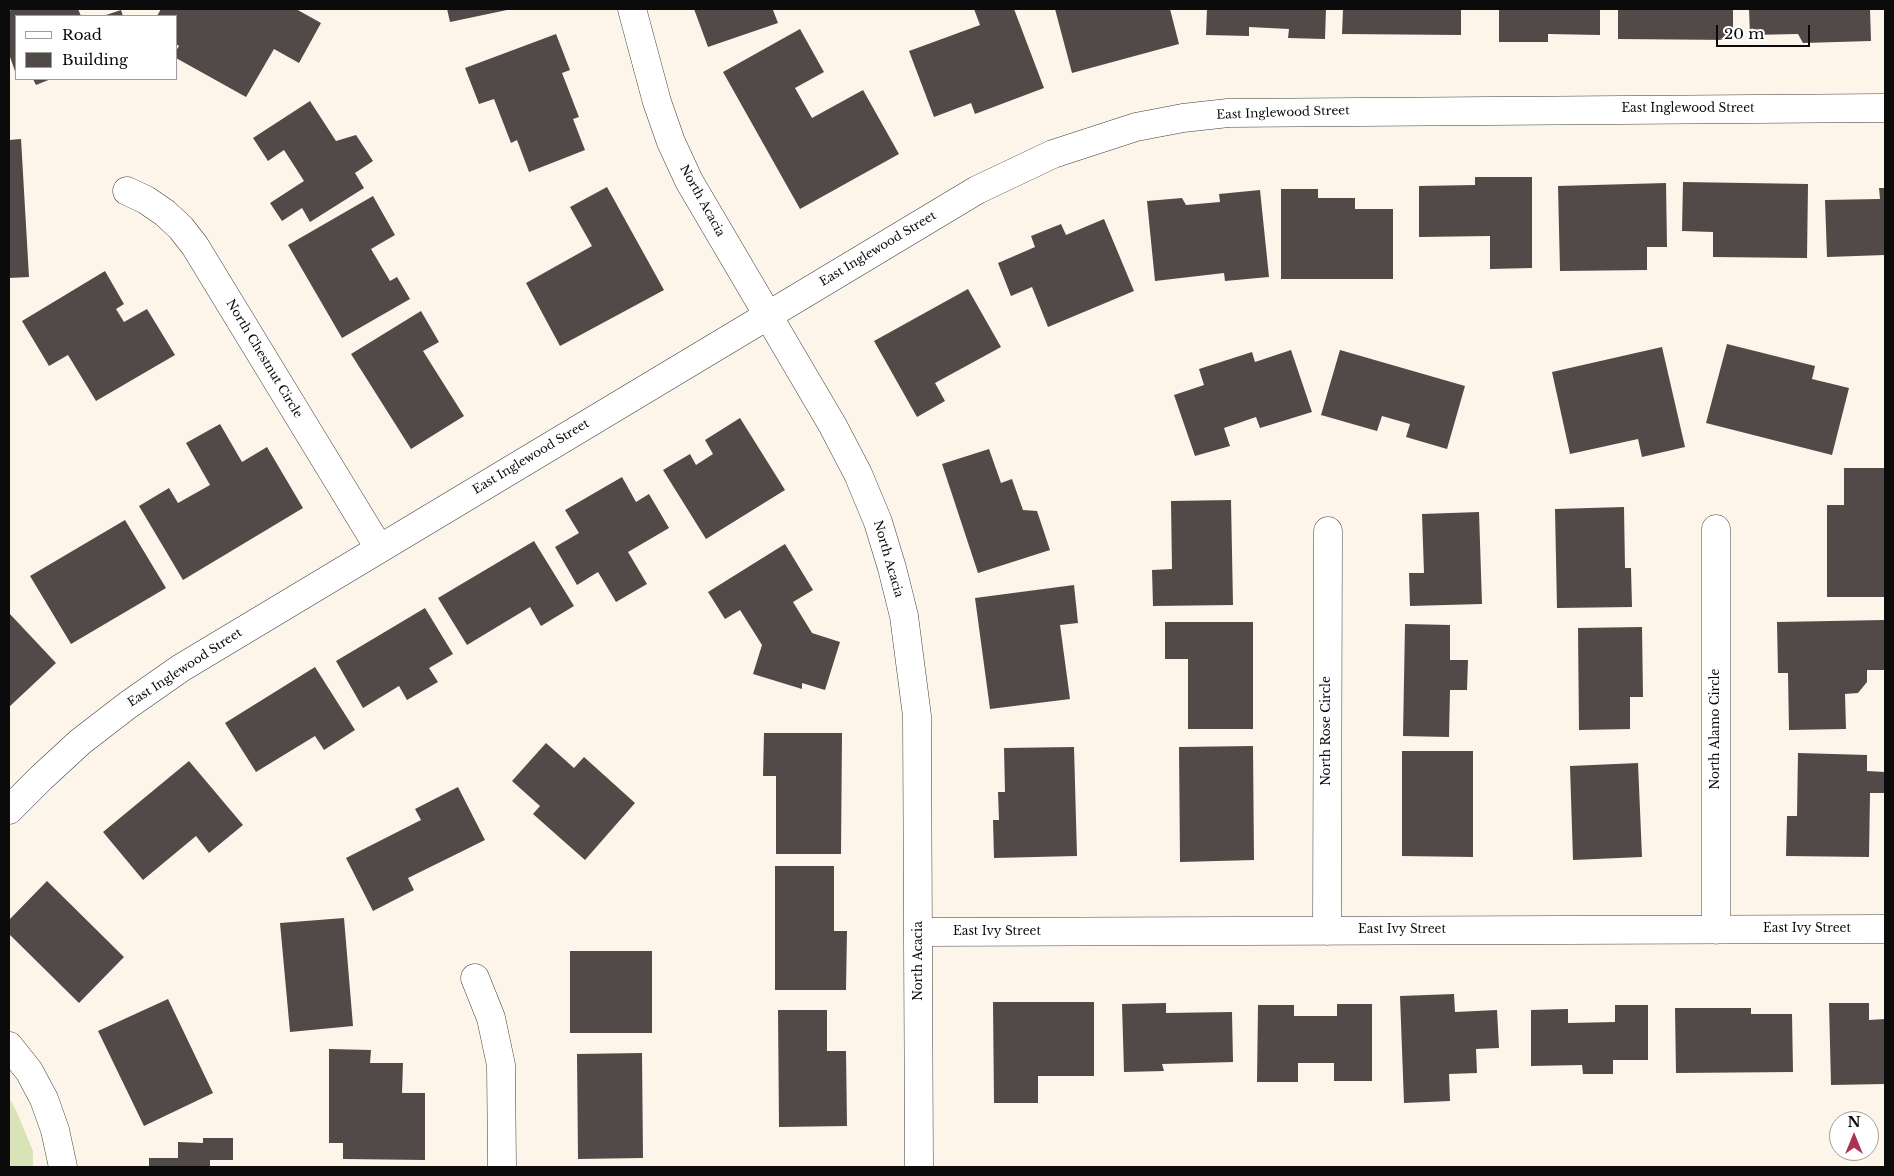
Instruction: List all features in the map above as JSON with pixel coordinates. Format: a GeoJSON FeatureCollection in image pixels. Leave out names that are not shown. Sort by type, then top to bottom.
{"type":"FeatureCollection","features":[{"type":"Feature","properties":{"kind":"street","name":"North Acacia"},"geometry":{"type":"LineString","coordinates":[[632,9],[657,102],[675,150],[689,181],[833,426],[858,474],[878,522],[904,616],[917,716],[919,1167]]}},
{"type":"Feature","properties":{"kind":"street","name":"East Inglewood Street"},"geometry":{"type":"LineString","coordinates":[[9,810],[80,742],[181,668],[977,190],[1054,154],[1136,127],[1182,118],[1228,113],[1276,111],[1885,108]]}},
{"type":"Feature","properties":{"kind":"street","name":"North Chestnut Circle"},"geometry":{"type":"LineString","coordinates":[[127,191],[146,200],[165,213],[181,228],[195,246],[379,548]]}},
{"type":"Feature","properties":{"kind":"street","name":"North Alamo Circle"},"geometry":{"type":"LineString","coordinates":[[1716,529],[1716,930]]}},
{"type":"Feature","properties":{"kind":"street","name":"North Rose Circle"},"geometry":{"type":"LineString","coordinates":[[1327,931],[1328,531]]}},
{"type":"Feature","properties":{"kind":"street","name":"East Ivy Street"},"geometry":{"type":"LineString","coordinates":[[918,932],[1885,929]]}},
{"type":"Feature","properties":{"kind":"street"},"geometry":{"type":"LineString","coordinates":[[475,978],[491,1018],[501,1065],[502,1167]]}},
{"type":"Feature","properties":{"kind":"street"},"geometry":{"type":"LineString","coordinates":[[9,1046],[29,1071],[44,1099],[55,1130],[63,1167]]}},
{"type":"Feature","properties":{"kind":"green space"},"geometry":{"type":"Polygon","coordinates":[[[9,1098],[33,1151],[33,1167],[9,1167],[9,1098]]]}},
{"type":"Feature","properties":{"kind":"building"},"geometry":{"type":"Polygon","coordinates":[[[14,9],[78,9],[81,15],[15,15],[15,71],[9,54],[9,11],[14,9]]]}},
{"type":"Feature","properties":{"kind":"building"},"geometry":{"type":"Polygon","coordinates":[[[161,9],[296,9],[321,23],[299,63],[274,49],[246,97],[178,59],[178,15],[158,15],[161,9]]]}},
{"type":"Feature","properties":{"kind":"building"},"geometry":{"type":"Polygon","coordinates":[[[447,9],[507,9],[507,10],[450,22],[447,9]]]}},
{"type":"Feature","properties":{"kind":"building"},"geometry":{"type":"Polygon","coordinates":[[[694,9],[777,9],[773,10],[778,23],[708,47],[694,9]]]}},
{"type":"Feature","properties":{"kind":"building"},"geometry":{"type":"Polygon","coordinates":[[[974,9],[1014,9],[1044,88],[975,114],[971,103],[934,117],[909,51],[980,25],[974,9]]]}},
{"type":"Feature","properties":{"kind":"building"},"geometry":{"type":"Polygon","coordinates":[[[1055,9],[1170,9],[1179,44],[1072,73],[1055,9]]]}},
{"type":"Feature","properties":{"kind":"building"},"geometry":{"type":"Polygon","coordinates":[[[1207,9],[1326,9],[1325,39],[1288,38],[1289,29],[1249,27],[1249,36],[1206,35],[1207,9]]]}},
{"type":"Feature","properties":{"kind":"building"},"geometry":{"type":"Polygon","coordinates":[[[1343,9],[1461,9],[1461,35],[1342,34],[1343,9]]]}},
{"type":"Feature","properties":{"kind":"building"},"geometry":{"type":"Polygon","coordinates":[[[1499,9],[1600,9],[1600,35],[1548,34],[1548,42],[1499,42],[1499,9]]]}},
{"type":"Feature","properties":{"kind":"building"},"geometry":{"type":"Polygon","coordinates":[[[1618,9],[1733,9],[1733,40],[1618,39],[1618,9]]]}},
{"type":"Feature","properties":{"kind":"building"},"geometry":{"type":"Polygon","coordinates":[[[1749,9],[1870,9],[1871,41],[1803,43],[1798,34],[1750,35],[1749,9]]]}},
{"type":"Feature","properties":{"kind":"building"},"geometry":{"type":"Polygon","coordinates":[[[121,10],[123,15],[106,15],[121,10]]]}},
{"type":"Feature","properties":{"kind":"building"},"geometry":{"type":"Polygon","coordinates":[[[800,29],[824,72],[795,88],[812,118],[863,90],[899,154],[800,209],[723,72],[800,29]]]}},
{"type":"Feature","properties":{"kind":"building"},"geometry":{"type":"Polygon","coordinates":[[[556,34],[570,70],[562,73],[579,117],[573,119],[585,150],[529,172],[517,140],[511,143],[494,99],[479,104],[465,68],[556,34]]]}},
{"type":"Feature","properties":{"kind":"building"},"geometry":{"type":"Polygon","coordinates":[[[34,80],[48,80],[36,85],[34,80]]]}},
{"type":"Feature","properties":{"kind":"building"},"geometry":{"type":"Polygon","coordinates":[[[310,101],[336,141],[356,135],[373,161],[355,173],[364,188],[310,222],[302,208],[282,221],[270,203],[304,181],[284,150],[268,161],[253,138],[310,101]]]}},
{"type":"Feature","properties":{"kind":"building"},"geometry":{"type":"Polygon","coordinates":[[[21,139],[29,277],[9,278],[9,140],[21,139]]]}},
{"type":"Feature","properties":{"kind":"building"},"geometry":{"type":"Polygon","coordinates":[[[1475,177],[1532,177],[1532,268],[1490,269],[1490,236],[1419,237],[1419,186],[1475,185],[1475,177]]]}},
{"type":"Feature","properties":{"kind":"building"},"geometry":{"type":"Polygon","coordinates":[[[1683,182],[1808,184],[1807,258],[1713,257],[1713,232],[1682,231],[1683,182]]]}},
{"type":"Feature","properties":{"kind":"building"},"geometry":{"type":"Polygon","coordinates":[[[1666,183],[1667,247],[1647,247],[1647,270],[1560,271],[1558,186],[1666,183]]]}},
{"type":"Feature","properties":{"kind":"building"},"geometry":{"type":"Polygon","coordinates":[[[607,187],[664,290],[560,346],[526,283],[592,246],[570,207],[607,187]]]}},
{"type":"Feature","properties":{"kind":"building"},"geometry":{"type":"Polygon","coordinates":[[[1879,188],[1885,188],[1885,255],[1827,257],[1825,200],[1880,199],[1879,188]]]}},
{"type":"Feature","properties":{"kind":"building"},"geometry":{"type":"Polygon","coordinates":[[[1281,189],[1318,189],[1318,198],[1355,198],[1355,209],[1393,209],[1393,279],[1281,279],[1281,189]]]}},
{"type":"Feature","properties":{"kind":"building"},"geometry":{"type":"Polygon","coordinates":[[[1260,190],[1269,277],[1225,281],[1224,273],[1155,281],[1147,201],[1182,198],[1186,205],[1220,202],[1219,194],[1260,190]]]}},
{"type":"Feature","properties":{"kind":"building"},"geometry":{"type":"Polygon","coordinates":[[[373,196],[395,235],[371,249],[390,281],[397,277],[410,299],[342,338],[288,245],[373,196]]]}},
{"type":"Feature","properties":{"kind":"building"},"geometry":{"type":"Polygon","coordinates":[[[1104,219],[1134,291],[1048,327],[1032,287],[1011,296],[998,263],[1035,247],[1031,236],[1061,224],[1066,235],[1104,219]]]}},
{"type":"Feature","properties":{"kind":"building"},"geometry":{"type":"Polygon","coordinates":[[[105,271],[124,304],[116,309],[124,322],[147,309],[175,355],[96,401],[68,355],[49,366],[22,321],[105,271]]]}},
{"type":"Feature","properties":{"kind":"building"},"geometry":{"type":"Polygon","coordinates":[[[968,289],[1001,347],[935,383],[945,401],[917,417],[874,341],[968,289]]]}},
{"type":"Feature","properties":{"kind":"building"},"geometry":{"type":"Polygon","coordinates":[[[421,311],[439,342],[423,351],[464,416],[411,449],[351,354],[421,311]]]}},
{"type":"Feature","properties":{"kind":"building"},"geometry":{"type":"Polygon","coordinates":[[[1727,344],[1815,366],[1812,379],[1849,388],[1832,455],[1706,423],[1727,344]]]}},
{"type":"Feature","properties":{"kind":"building"},"geometry":{"type":"Polygon","coordinates":[[[1662,347],[1685,447],[1642,457],[1638,439],[1570,454],[1552,372],[1662,347]]]}},
{"type":"Feature","properties":{"kind":"building"},"geometry":{"type":"Polygon","coordinates":[[[1291,350],[1312,412],[1260,428],[1256,417],[1224,428],[1230,446],[1195,456],[1174,395],[1204,385],[1199,369],[1252,352],[1255,362],[1291,350]]]}},
{"type":"Feature","properties":{"kind":"building"},"geometry":{"type":"Polygon","coordinates":[[[1340,350],[1465,386],[1447,449],[1406,437],[1410,424],[1382,416],[1377,431],[1321,415],[1340,350]]]}},
{"type":"Feature","properties":{"kind":"building"},"geometry":{"type":"Polygon","coordinates":[[[740,418],[785,490],[706,539],[663,470],[690,454],[696,465],[713,454],[705,440],[740,418]]]}},
{"type":"Feature","properties":{"kind":"building"},"geometry":{"type":"Polygon","coordinates":[[[220,424],[242,462],[267,447],[303,508],[183,580],[139,506],[169,488],[178,503],[210,485],[186,443],[220,424]]]}},
{"type":"Feature","properties":{"kind":"building"},"geometry":{"type":"Polygon","coordinates":[[[989,449],[1001,483],[1012,479],[1023,510],[1037,511],[1050,550],[978,573],[942,464],[989,449]]]}},
{"type":"Feature","properties":{"kind":"building"},"geometry":{"type":"Polygon","coordinates":[[[1844,468],[1885,468],[1885,597],[1827,597],[1827,505],[1844,505],[1844,468]]]}},
{"type":"Feature","properties":{"kind":"building"},"geometry":{"type":"Polygon","coordinates":[[[622,477],[636,502],[649,494],[669,528],[628,552],[647,584],[616,602],[598,572],[577,585],[555,547],[579,533],[565,510],[622,477]]]}},
{"type":"Feature","properties":{"kind":"building"},"geometry":{"type":"Polygon","coordinates":[[[1231,500],[1233,605],[1153,606],[1152,570],[1172,569],[1171,501],[1231,500]]]}},
{"type":"Feature","properties":{"kind":"building"},"geometry":{"type":"Polygon","coordinates":[[[1624,507],[1625,568],[1631,568],[1632,607],[1557,608],[1555,509],[1624,507]]]}},
{"type":"Feature","properties":{"kind":"building"},"geometry":{"type":"Polygon","coordinates":[[[1479,512],[1482,604],[1410,606],[1409,573],[1424,573],[1422,514],[1479,512]]]}},
{"type":"Feature","properties":{"kind":"building"},"geometry":{"type":"Polygon","coordinates":[[[125,520],[166,588],[71,644],[30,576],[125,520]]]}},
{"type":"Feature","properties":{"kind":"building"},"geometry":{"type":"Polygon","coordinates":[[[534,541],[574,606],[541,626],[530,607],[467,645],[438,598],[534,541]]]}},
{"type":"Feature","properties":{"kind":"building"},"geometry":{"type":"Polygon","coordinates":[[[785,544],[813,590],[793,602],[812,633],[840,642],[825,690],[802,683],[802,689],[753,674],[762,645],[740,610],[725,619],[708,592],[785,544]]]}},
{"type":"Feature","properties":{"kind":"building"},"geometry":{"type":"Polygon","coordinates":[[[1074,585],[1078,623],[1060,625],[1070,699],[990,709],[975,598],[1074,585]]]}},
{"type":"Feature","properties":{"kind":"building"},"geometry":{"type":"Polygon","coordinates":[[[425,608],[453,654],[429,668],[438,682],[407,700],[399,686],[363,708],[336,661],[425,608]]]}},
{"type":"Feature","properties":{"kind":"building"},"geometry":{"type":"Polygon","coordinates":[[[9,613],[56,663],[9,707],[9,613]]]}},
{"type":"Feature","properties":{"kind":"building"},"geometry":{"type":"Polygon","coordinates":[[[1884,620],[1885,670],[1867,670],[1867,682],[1858,693],[1845,694],[1846,729],[1789,730],[1788,673],[1778,673],[1777,622],[1884,620]]]}},
{"type":"Feature","properties":{"kind":"building"},"geometry":{"type":"Polygon","coordinates":[[[1165,622],[1253,622],[1253,729],[1188,729],[1188,659],[1165,659],[1165,622]]]}},
{"type":"Feature","properties":{"kind":"building"},"geometry":{"type":"Polygon","coordinates":[[[1405,624],[1450,625],[1450,660],[1468,660],[1467,690],[1450,690],[1449,737],[1403,736],[1405,624]]]}},
{"type":"Feature","properties":{"kind":"building"},"geometry":{"type":"Polygon","coordinates":[[[1642,627],[1643,697],[1630,697],[1630,729],[1579,730],[1578,628],[1642,627]]]}},
{"type":"Feature","properties":{"kind":"building"},"geometry":{"type":"Polygon","coordinates":[[[315,667],[355,730],[324,750],[315,736],[256,772],[225,723],[315,667]]]}},
{"type":"Feature","properties":{"kind":"building"},"geometry":{"type":"Polygon","coordinates":[[[764,733],[842,733],[841,854],[776,854],[776,776],[763,776],[764,733]]]}},
{"type":"Feature","properties":{"kind":"building"},"geometry":{"type":"Polygon","coordinates":[[[546,743],[574,768],[584,757],[635,803],[585,860],[533,814],[540,806],[512,781],[546,743]]]}},
{"type":"Feature","properties":{"kind":"building"},"geometry":{"type":"Polygon","coordinates":[[[1253,746],[1254,860],[1180,862],[1179,747],[1253,746]]]}},
{"type":"Feature","properties":{"kind":"building"},"geometry":{"type":"Polygon","coordinates":[[[1074,747],[1077,856],[994,858],[993,820],[999,820],[998,792],[1005,792],[1004,748],[1074,747]]]}},
{"type":"Feature","properties":{"kind":"building"},"geometry":{"type":"Polygon","coordinates":[[[1402,751],[1473,751],[1473,857],[1402,856],[1402,751]]]}},
{"type":"Feature","properties":{"kind":"building"},"geometry":{"type":"Polygon","coordinates":[[[1798,753],[1867,755],[1867,771],[1885,772],[1884,793],[1870,793],[1869,857],[1786,856],[1787,816],[1797,816],[1798,753]]]}},
{"type":"Feature","properties":{"kind":"building"},"geometry":{"type":"Polygon","coordinates":[[[189,761],[243,825],[209,853],[196,836],[143,880],[103,832],[189,761]]]}},
{"type":"Feature","properties":{"kind":"building"},"geometry":{"type":"Polygon","coordinates":[[[1638,763],[1642,857],[1573,860],[1570,766],[1638,763]]]}},
{"type":"Feature","properties":{"kind":"building"},"geometry":{"type":"Polygon","coordinates":[[[458,787],[485,840],[408,878],[414,890],[373,911],[346,858],[421,820],[415,809],[458,787]]]}},
{"type":"Feature","properties":{"kind":"building"},"geometry":{"type":"Polygon","coordinates":[[[775,866],[834,866],[834,931],[847,931],[846,990],[775,990],[775,866]]]}},
{"type":"Feature","properties":{"kind":"building"},"geometry":{"type":"Polygon","coordinates":[[[47,881],[124,957],[79,1003],[9,934],[9,920],[47,881]]]}},
{"type":"Feature","properties":{"kind":"building"},"geometry":{"type":"Polygon","coordinates":[[[344,918],[353,1026],[290,1032],[280,923],[344,918]]]}},
{"type":"Feature","properties":{"kind":"building"},"geometry":{"type":"Polygon","coordinates":[[[570,951],[652,951],[652,1033],[570,1033],[570,951]]]}},
{"type":"Feature","properties":{"kind":"building"},"geometry":{"type":"Polygon","coordinates":[[[1454,994],[1455,1012],[1497,1010],[1499,1048],[1476,1049],[1477,1073],[1449,1074],[1450,1101],[1404,1103],[1400,996],[1454,994]]]}},
{"type":"Feature","properties":{"kind":"building"},"geometry":{"type":"Polygon","coordinates":[[[168,999],[213,1093],[144,1126],[98,1031],[168,999]]]}},
{"type":"Feature","properties":{"kind":"building"},"geometry":{"type":"Polygon","coordinates":[[[993,1002],[1094,1002],[1094,1076],[1038,1076],[1038,1103],[994,1103],[993,1002]]]}},
{"type":"Feature","properties":{"kind":"building"},"geometry":{"type":"Polygon","coordinates":[[[1166,1003],[1166,1013],[1232,1012],[1233,1062],[1162,1064],[1164,1071],[1124,1072],[1122,1004],[1166,1003]]]}},
{"type":"Feature","properties":{"kind":"building"},"geometry":{"type":"Polygon","coordinates":[[[1829,1003],[1869,1003],[1869,1020],[1885,1019],[1885,1084],[1831,1085],[1829,1003]]]}},
{"type":"Feature","properties":{"kind":"building"},"geometry":{"type":"Polygon","coordinates":[[[1337,1004],[1372,1004],[1372,1081],[1334,1081],[1334,1063],[1298,1063],[1298,1082],[1257,1082],[1258,1005],[1294,1005],[1294,1016],[1337,1016],[1337,1004]]]}},
{"type":"Feature","properties":{"kind":"building"},"geometry":{"type":"Polygon","coordinates":[[[1615,1005],[1648,1005],[1648,1060],[1613,1060],[1613,1074],[1583,1074],[1582,1065],[1531,1066],[1531,1010],[1568,1009],[1568,1023],[1615,1022],[1615,1005]]]}},
{"type":"Feature","properties":{"kind":"building"},"geometry":{"type":"Polygon","coordinates":[[[1675,1008],[1751,1008],[1751,1014],[1792,1014],[1793,1072],[1676,1073],[1675,1008]]]}},
{"type":"Feature","properties":{"kind":"building"},"geometry":{"type":"Polygon","coordinates":[[[778,1010],[827,1010],[827,1051],[846,1051],[847,1126],[779,1127],[778,1010]]]}},
{"type":"Feature","properties":{"kind":"building"},"geometry":{"type":"Polygon","coordinates":[[[329,1049],[371,1050],[370,1063],[403,1063],[402,1093],[425,1093],[425,1160],[343,1159],[343,1143],[329,1143],[329,1049]]]}},
{"type":"Feature","properties":{"kind":"building"},"geometry":{"type":"Polygon","coordinates":[[[642,1053],[643,1158],[578,1159],[577,1054],[642,1053]]]}},
{"type":"Feature","properties":{"kind":"building"},"geometry":{"type":"Polygon","coordinates":[[[203,1138],[233,1138],[233,1160],[210,1160],[210,1167],[149,1167],[149,1158],[178,1158],[178,1142],[203,1143],[203,1138]]]}}]}
